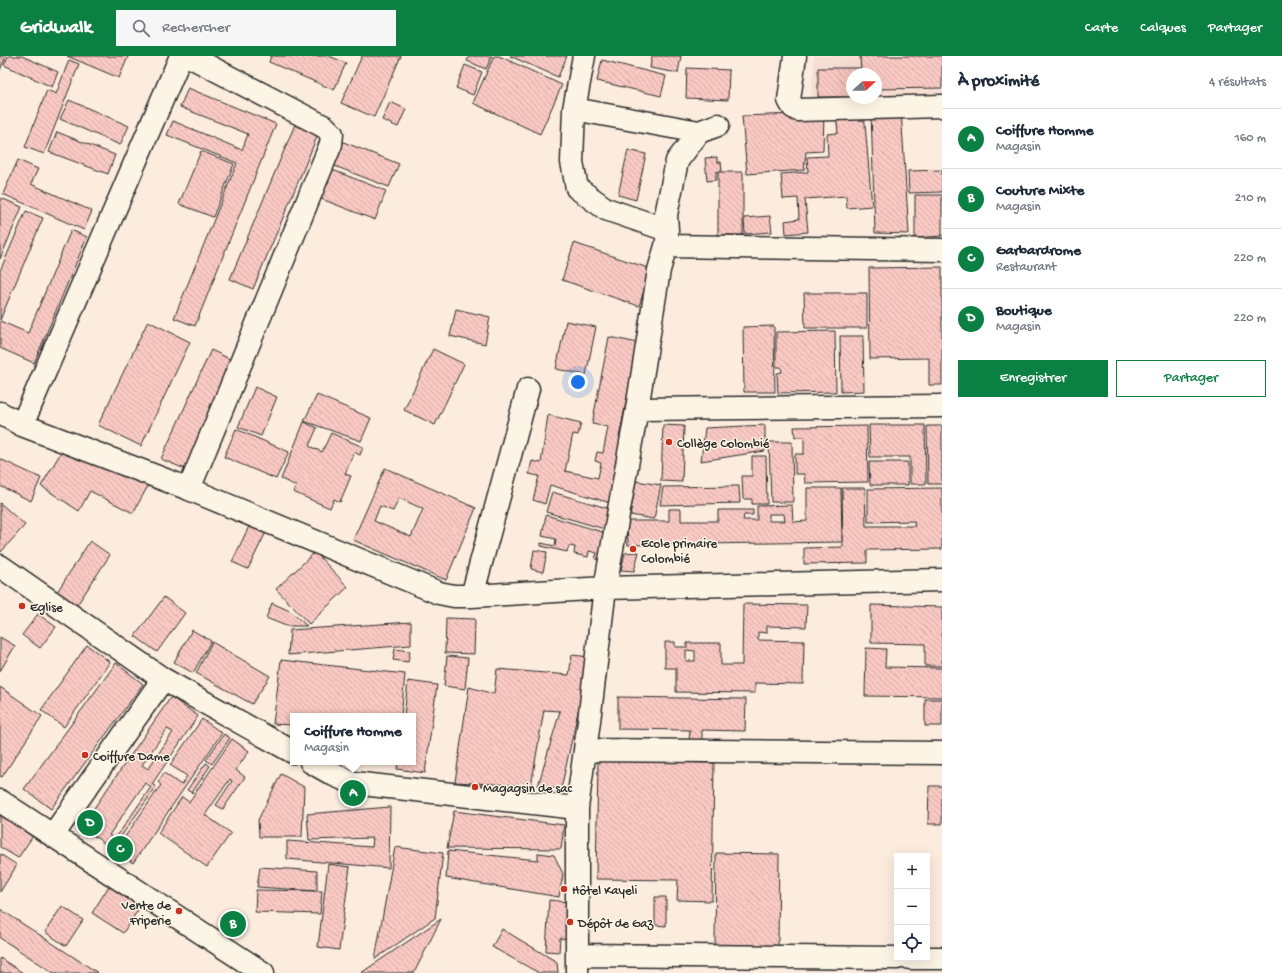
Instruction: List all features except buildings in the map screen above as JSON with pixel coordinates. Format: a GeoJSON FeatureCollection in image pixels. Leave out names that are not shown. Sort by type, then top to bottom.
{"type":"FeatureCollection","features":[{"type":"Feature","properties":{"kind":"street"},"geometry":{"type":"LineString","coordinates":[[22,425],[181,56]]}},
{"type":"Feature","properties":{"kind":"street"},"geometry":{"type":"LineString","coordinates":[[189,56],[325,127],[332,134],[331,144],[189,489]]}},
{"type":"Feature","properties":{"kind":"street"},"geometry":{"type":"LineString","coordinates":[[584,56],[574,109],[572,162],[577,188],[606,209],[667,238],[942,250]]}},
{"type":"Feature","properties":{"kind":"street"},"geometry":{"type":"LineString","coordinates":[[795,56],[790,100],[793,107],[798,110],[942,106]]}},
{"type":"Feature","properties":{"kind":"street"},"geometry":{"type":"LineString","coordinates":[[574,109],[708,129],[677,161],[666,215],[667,238],[659,270],[637,409],[605,588],[577,808],[577,964],[894,958]]}},
{"type":"Feature","properties":{"kind":"street"},"geometry":{"type":"LineString","coordinates":[[472,596],[528,389]]}},
{"type":"Feature","properties":{"kind":"street"},"geometry":{"type":"LineString","coordinates":[[637,409],[942,406]]}},
{"type":"Feature","properties":{"kind":"street"},"geometry":{"type":"LineString","coordinates":[[0,413],[22,425],[189,489],[439,593],[454,596],[605,588],[942,580]]}},
{"type":"Feature","properties":{"kind":"street"},"geometry":{"type":"LineString","coordinates":[[0,566],[162,679],[290,750]]}},
{"type":"Feature","properties":{"kind":"street"},"geometry":{"type":"LineString","coordinates":[[53,835],[162,679]]}},
{"type":"Feature","properties":{"kind":"street"},"geometry":{"type":"LineString","coordinates":[[585,750],[942,753]]}},
{"type":"Feature","properties":{"kind":"street"},"geometry":{"type":"LineString","coordinates":[[316,765],[353,783],[577,808]]}},
{"type":"Feature","properties":{"kind":"street"},"geometry":{"type":"LineString","coordinates":[[0,801],[259,972]]}},
{"type":"Feature","properties":{"kind":"street"},"geometry":{"type":"LineString","coordinates":[[930,958],[942,958]]}},
{"type":"Feature","properties":{"kind":"shaded area"},"geometry":{"type":"Polygon","coordinates":[[[814,56],[942,56],[942,100],[882,101],[882,68],[846,68],[846,102],[811,103],[814,56]]]}},
{"type":"Feature","properties":{"kind":"place","name":"Collège Colombié"},"geometry":{"type":"Point","coordinates":[669,442]}},
{"type":"Feature","properties":{"kind":"place","name":"Ecole primaire Colombié"},"geometry":{"type":"Point","coordinates":[633,549]}},
{"type":"Feature","properties":{"kind":"place","name":"Eglise"},"geometry":{"type":"Point","coordinates":[22,606]}},
{"type":"Feature","properties":{"kind":"place","name":"Coiffure Dame"},"geometry":{"type":"Point","coordinates":[85,755]}},
{"type":"Feature","properties":{"kind":"place","name":"Magagsin de sac"},"geometry":{"type":"Point","coordinates":[475,787]}},
{"type":"Feature","properties":{"kind":"place","name":"Coiffure Homme"},"geometry":{"type":"Point","coordinates":[353,793]}},
{"type":"Feature","properties":{"kind":"place","name":"Boutique"},"geometry":{"type":"Point","coordinates":[90,823]}},
{"type":"Feature","properties":{"kind":"place","name":"Garbardrome"},"geometry":{"type":"Point","coordinates":[120,849]}},
{"type":"Feature","properties":{"kind":"place","name":"Hôtel Kayeli"},"geometry":{"type":"Point","coordinates":[564,889]}},
{"type":"Feature","properties":{"kind":"place","name":"Vente de Friperie"},"geometry":{"type":"Point","coordinates":[179,911]}},
{"type":"Feature","properties":{"kind":"place","name":"Dépôt de Gaz"},"geometry":{"type":"Point","coordinates":[570,922]}},
{"type":"Feature","properties":{"kind":"place","name":"Couture Mixte"},"geometry":{"type":"Point","coordinates":[233,924]}}]}
